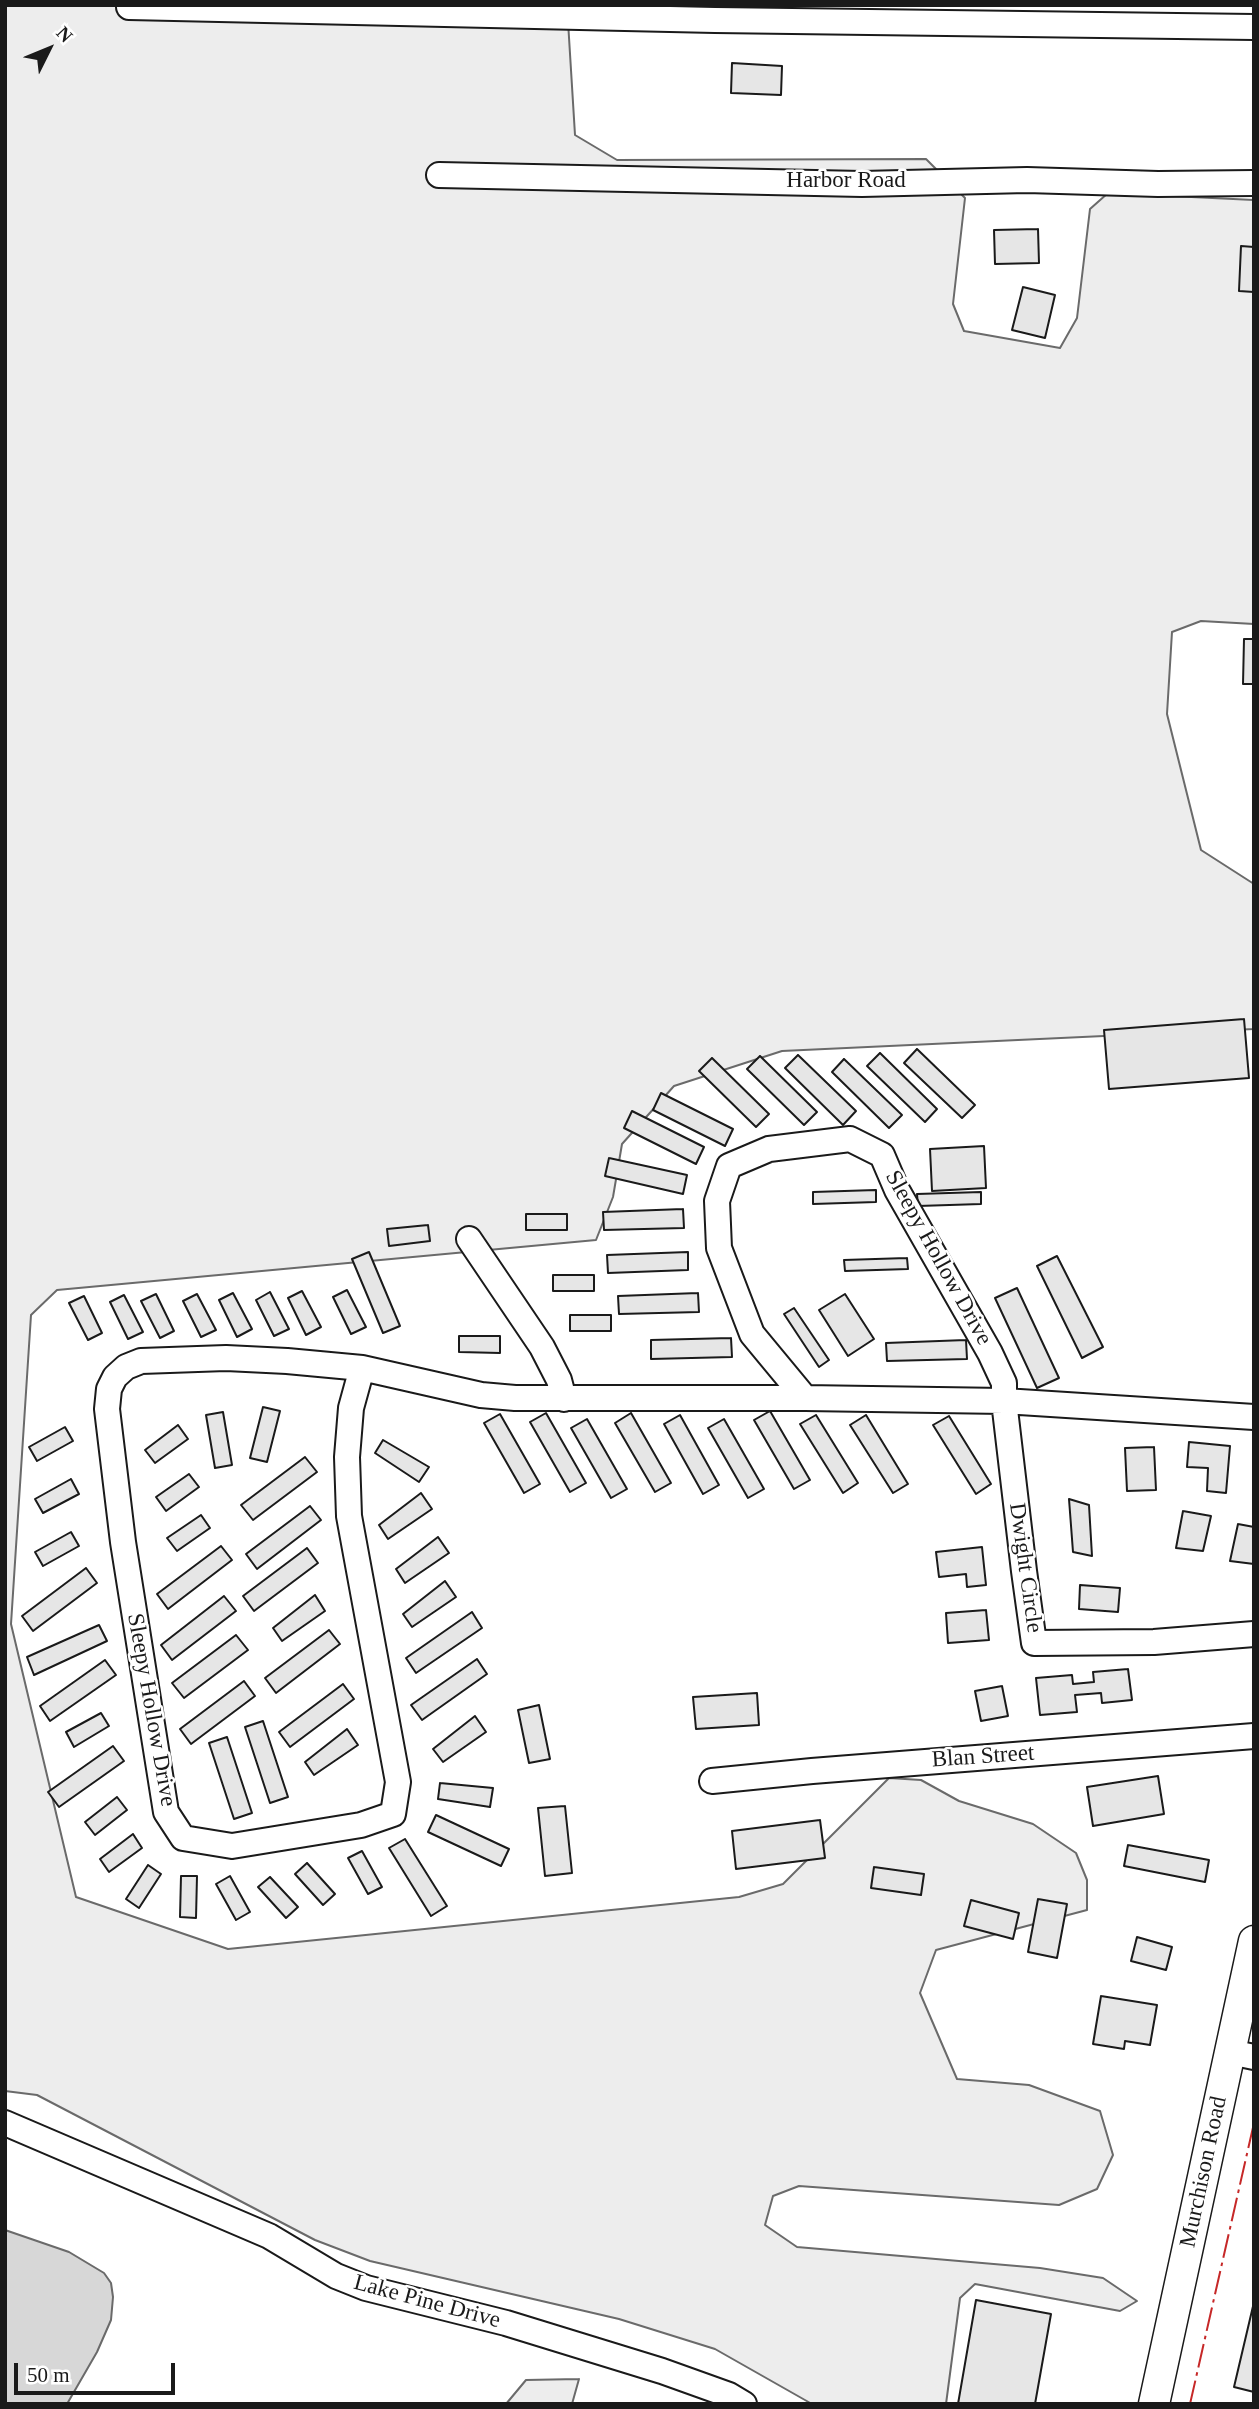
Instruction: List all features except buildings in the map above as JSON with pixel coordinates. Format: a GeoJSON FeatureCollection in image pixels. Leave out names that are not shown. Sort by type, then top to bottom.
{"type":"FeatureCollection","features":[{"type":"Feature","properties":{"kind":"main road","name":"Murchison Road"},"geometry":{"type":"LineString","coordinates":[[1154,2404],[1242,2055],[1254,1941]]}},
{"type":"Feature","properties":{"kind":"street"},"geometry":{"type":"LineString","coordinates":[[130,7],[1254,27]]}},
{"type":"Feature","properties":{"kind":"street","name":"Harbor Road"},"geometry":{"type":"LineString","coordinates":[[439,175],[862,184],[1027,180],[1158,184],[1254,183]]}},
{"type":"Feature","properties":{"kind":"street","name":"Sleepy Hollow Drive"},"geometry":{"type":"LineString","coordinates":[[805,1398],[752,1334],[719,1248],[717,1201],[729,1166],[769,1149],[850,1139],[882,1155],[897,1190],[990,1353],[1004,1384],[1004,1401]]}},
{"type":"Feature","properties":{"kind":"street"},"geometry":{"type":"LineString","coordinates":[[469,1239],[542,1348],[559,1380],[564,1399]]}},
{"type":"Feature","properties":{"kind":"street","name":"Sleepy Hollow Drive"},"geometry":{"type":"LineString","coordinates":[[362,1368],[351,1408],[347,1457],[349,1516],[398,1782],[393,1814],[361,1825],[232,1846],[183,1838],[166,1812],[123,1542],[107,1409],[109,1389],[115,1377],[125,1367],[141,1362],[226,1358],[362,1368],[481,1395],[564,1399],[1004,1401],[1254,1418]]}},
{"type":"Feature","properties":{"kind":"street","name":"Dwight Circle"},"geometry":{"type":"LineString","coordinates":[[1004,1401],[1034,1643],[1154,1642],[1254,1634]]}},
{"type":"Feature","properties":{"kind":"street","name":"Blan Street"},"geometry":{"type":"LineString","coordinates":[[712,1781],[812,1770],[1254,1736]]}},
{"type":"Feature","properties":{"kind":"street","name":"Lake Pine Drive"},"geometry":{"type":"LineString","coordinates":[[5,2123],[269,2236],[336,2276],[366,2288],[506,2323],[662,2371],[729,2395],[744,2404]]}},
{"type":"Feature","properties":{"kind":"shaded area"},"geometry":{"type":"Polygon","coordinates":[[[5,5],[567,5],[575,135],[617,160],[926,159],[965,198],[953,304],[964,331],[1060,348],[1077,318],[1090,209],[1108,193],[1254,200],[1254,624],[1201,621],[1172,632],[1167,714],[1201,850],[1254,884],[1254,1029],[782,1051],[674,1086],[622,1144],[613,1197],[596,1240],[57,1290],[31,1315],[11,1624],[76,1897],[228,1949],[739,1897],[783,1884],[889,1778],[921,1780],[959,1801],[1033,1824],[1076,1853],[1087,1880],[1087,1910],[936,1950],[920,1993],[957,2079],[1029,2085],[1100,2111],[1113,2155],[1097,2189],[1059,2205],[799,2186],[773,2196],[765,2225],[797,2247],[1040,2268],[1103,2278],[1137,2301],[1120,2311],[975,2284],[960,2298],[946,2404],[812,2404],[715,2349],[619,2319],[370,2261],[315,2240],[37,2095],[5,2091],[5,5]]]}},
{"type":"Feature","properties":{"kind":"shaded area"},"geometry":{"type":"Polygon","coordinates":[[[5,2230],[69,2252],[104,2273],[111,2283],[111,2320],[97,2352],[67,2404],[5,2404],[5,2230]]]}},
{"type":"Feature","properties":{"kind":"shaded area"},"geometry":{"type":"Polygon","coordinates":[[[579,2379],[572,2404],[506,2404],[526,2380],[579,2379]]]}},
{"type":"Feature","properties":{"kind":"power"},"geometry":{"type":"LineString","coordinates":[[1190,2404],[1254,2123]]}}]}
